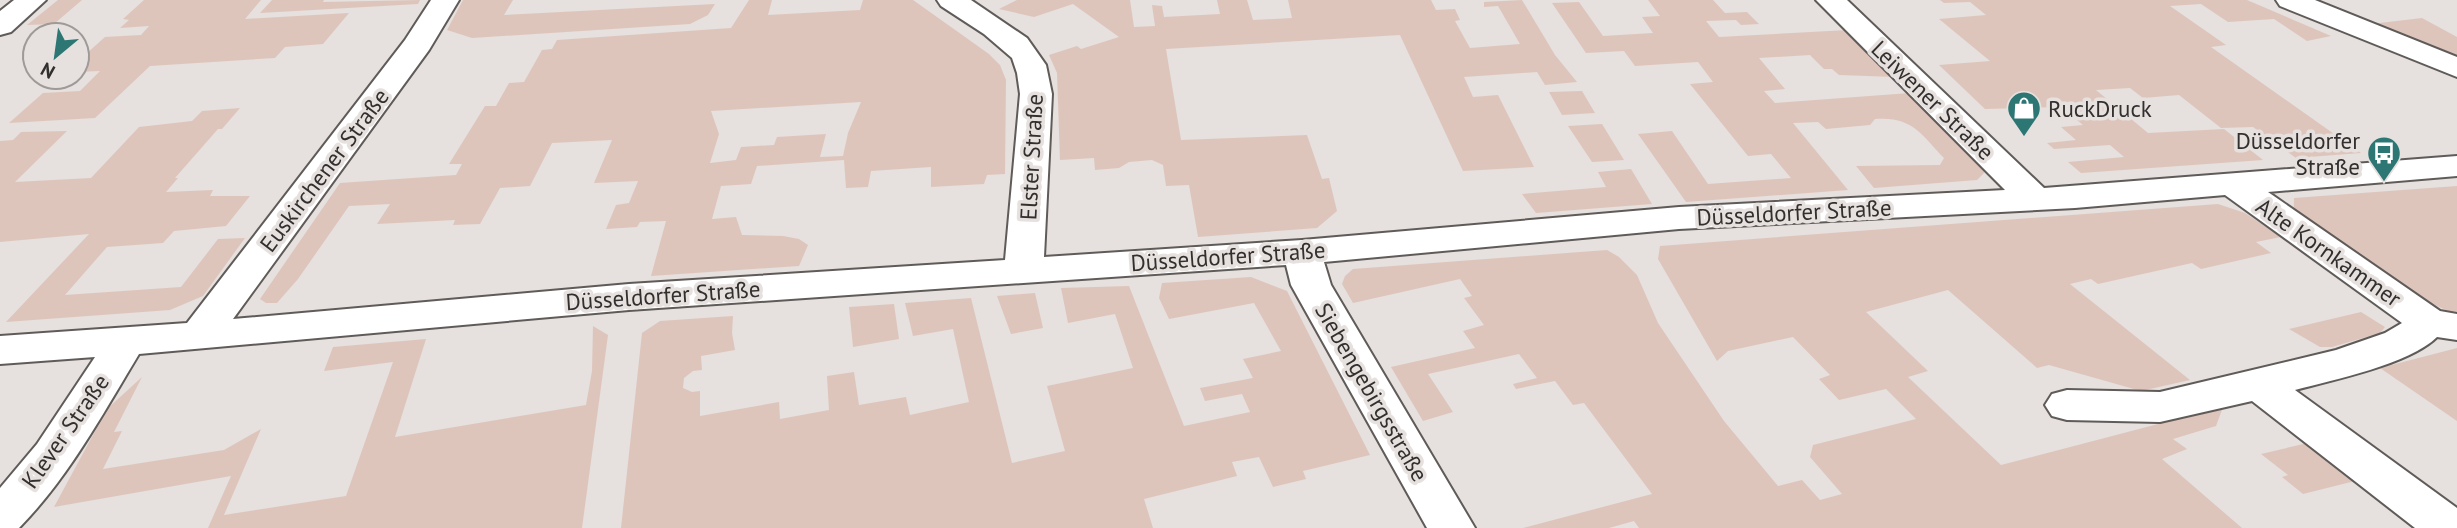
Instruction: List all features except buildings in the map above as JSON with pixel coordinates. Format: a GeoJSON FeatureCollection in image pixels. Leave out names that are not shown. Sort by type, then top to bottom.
{"type":"FeatureCollection","features":[{"type":"Feature","properties":{"kind":"street"},"geometry":{"type":"LineString","coordinates":[[0,26],[32,0]]}},
{"type":"Feature","properties":{"kind":"street","name":"Euskirchener Straße"},"geometry":{"type":"LineString","coordinates":[[199,336],[418,44],[445,0]]}},
{"type":"Feature","properties":{"kind":"street","name":"Elster Straße"},"geometry":{"type":"LineString","coordinates":[[950,0],[1018,47],[1029,59],[1036,94],[1024,269]]}},
{"type":"Feature","properties":{"kind":"street","name":"Leiwener Straße"},"geometry":{"type":"LineString","coordinates":[[1830,0],[2035,199]]}},
{"type":"Feature","properties":{"kind":"street"},"geometry":{"type":"LineString","coordinates":[[2290,0],[2457,68]]}},
{"type":"Feature","properties":{"kind":"street","name":"Düsseldorfer Straße"},"geometry":{"type":"LineString","coordinates":[[0,350],[199,336],[629,297],[1302,252],[1679,218],[2035,199],[2457,166]]}},
{"type":"Feature","properties":{"kind":"street","name":"Alte Kornkammer"},"geometry":{"type":"LineString","coordinates":[[2231,183],[2443,324]]}},
{"type":"Feature","properties":{"kind":"street","name":"Siebengebirgsstraße"},"geometry":{"type":"LineString","coordinates":[[1302,252],[1311,285],[1451,528]]}},
{"type":"Feature","properties":{"kind":"street","name":"Alte Kornkammer"},"geometry":{"type":"LineString","coordinates":[[2067,405],[2160,407],[2259,384],[2392,346],[2443,324]]}},
{"type":"Feature","properties":{"kind":"street","name":"Klever Straße"},"geometry":{"type":"LineString","coordinates":[[0,517],[28,486],[71,429],[126,341]]}},
{"type":"Feature","properties":{"kind":"street"},"geometry":{"type":"LineString","coordinates":[[2259,384],[2449,528]]}},
{"type":"Feature","properties":{"kind":"shaded area"},"geometry":{"type":"Polygon","coordinates":[[[58,0],[82,0],[58,21],[32,21],[58,0]]]}},
{"type":"Feature","properties":{"kind":"shaded area"},"geometry":{"type":"Polygon","coordinates":[[[144,0],[261,0],[245,19],[349,13],[323,44],[285,47],[275,58],[150,66],[95,118],[9,123],[43,93],[91,91],[91,80],[100,71],[91,71],[91,50],[105,37],[141,35],[149,26],[120,28],[129,20],[123,19],[144,0]]]}},
{"type":"Feature","properties":{"kind":"shaded area"},"geometry":{"type":"Polygon","coordinates":[[[272,0],[420,0],[418,4],[260,13],[272,0]]]}},
{"type":"Feature","properties":{"kind":"shaded area"},"geometry":{"type":"Polygon","coordinates":[[[463,0],[513,0],[504,15],[715,4],[708,15],[690,24],[472,38],[447,30],[463,0]]]}},
{"type":"Feature","properties":{"kind":"shaded area"},"geometry":{"type":"Polygon","coordinates":[[[749,0],[772,0],[768,15],[860,10],[863,0],[913,0],[989,54],[1000,65],[1006,80],[1005,174],[987,175],[984,184],[931,187],[931,167],[871,171],[868,187],[846,188],[844,160],[757,166],[751,184],[721,186],[712,219],[736,217],[742,235],[799,239],[808,245],[799,266],[651,276],[666,221],[640,222],[637,227],[606,229],[616,205],[629,203],[638,181],[594,183],[612,140],[552,143],[530,186],[500,188],[480,224],[453,225],[455,220],[377,224],[390,204],[349,206],[298,279],[277,303],[266,303],[260,299],[340,183],[456,175],[462,164],[449,164],[485,106],[496,106],[509,83],[524,82],[542,50],[552,49],[557,40],[731,28],[749,0]],[[861,102],[711,111],[719,134],[710,163],[736,160],[741,147],[774,145],[777,137],[826,134],[820,157],[843,156],[848,133],[861,102]]]}},
{"type":"Feature","properties":{"kind":"shaded area"},"geometry":{"type":"Polygon","coordinates":[[[1017,0],[1130,0],[1134,27],[1155,26],[1152,5],[1162,6],[1164,17],[1220,14],[1217,0],[1247,0],[1253,20],[1292,18],[1288,0],[1431,0],[1436,10],[1455,9],[1460,20],[1455,21],[1470,48],[1520,44],[1498,6],[1484,7],[1484,2],[1522,0],[1555,55],[1577,82],[1545,85],[1537,72],[1464,77],[1473,97],[1498,95],[1534,167],[1463,171],[1400,35],[1166,49],[1181,140],[1307,135],[1322,179],[1329,178],[1337,211],[1317,228],[1198,237],[1189,185],[1166,186],[1163,165],[1152,160],[1129,162],[1119,168],[1095,170],[1094,158],[1060,160],[1057,73],[1049,55],[1077,46],[1081,49],[1119,37],[1073,4],[1034,17],[999,9],[1017,0]]]}},
{"type":"Feature","properties":{"kind":"shaded area"},"geometry":{"type":"Polygon","coordinates":[[[1648,0],[1713,0],[1725,13],[1747,12],[1759,24],[1741,25],[1736,20],[1706,21],[1719,37],[1848,30],[1895,77],[1839,75],[1832,69],[1824,69],[1810,55],[1759,58],[1785,89],[1764,91],[1775,103],[1910,93],[1984,164],[1984,173],[1977,180],[1874,188],[1856,166],[1940,165],[1944,158],[1915,128],[1898,120],[1875,119],[1870,125],[1826,129],[1818,122],[1793,123],[1848,190],[1686,202],[1638,134],[1672,131],[1708,184],[1791,178],[1771,154],[1748,156],[1690,84],[1713,82],[1698,62],[1635,66],[1624,51],[1586,53],[1552,3],[1579,2],[1603,36],[1653,33],[1642,17],[1660,16],[1648,0]]]}},
{"type":"Feature","properties":{"kind":"shaded area"},"geometry":{"type":"Polygon","coordinates":[[[1940,0],[2247,0],[2331,36],[2307,41],[2274,19],[2228,22],[2201,4],[2170,6],[2226,45],[2211,47],[2361,153],[2296,158],[2253,127],[2221,128],[2179,95],[2143,98],[2130,88],[2096,90],[2148,133],[2224,129],[2263,160],[2081,173],[2068,162],[2124,157],[2110,145],[2054,149],[2047,143],[2076,140],[2061,127],[2083,125],[2061,107],[1985,109],[1939,65],[1990,61],[1939,19],[1986,15],[1970,2],[1944,3],[1940,0]]]}},
{"type":"Feature","properties":{"kind":"shaded area"},"geometry":{"type":"Polygon","coordinates":[[[2422,18],[2457,37],[2457,58],[2371,24],[2422,18]]]}},
{"type":"Feature","properties":{"kind":"shaded area"},"geometry":{"type":"Polygon","coordinates":[[[1582,91],[1595,113],[1562,115],[1549,92],[1582,91]]]}},
{"type":"Feature","properties":{"kind":"shaded area"},"geometry":{"type":"Polygon","coordinates":[[[240,108],[222,129],[218,129],[166,192],[213,190],[210,196],[250,196],[226,226],[174,231],[163,243],[107,247],[65,295],[181,287],[218,239],[245,238],[203,296],[170,310],[6,322],[89,234],[0,242],[0,141],[13,140],[21,132],[67,131],[15,182],[91,178],[139,127],[192,121],[202,111],[240,108]]]}},
{"type":"Feature","properties":{"kind":"shaded area"},"geometry":{"type":"Polygon","coordinates":[[[1602,124],[1624,160],[1592,162],[1568,126],[1602,124]]]}},
{"type":"Feature","properties":{"kind":"shaded area"},"geometry":{"type":"Polygon","coordinates":[[[1631,169],[1652,204],[1536,213],[1522,194],[1606,187],[1598,172],[1631,169]]]}},
{"type":"Feature","properties":{"kind":"shaded area"},"geometry":{"type":"Polygon","coordinates":[[[2457,186],[2457,314],[2443,309],[2346,253],[2306,224],[2294,208],[2294,198],[2457,186]]]}},
{"type":"Feature","properties":{"kind":"shaded area"},"geometry":{"type":"Polygon","coordinates":[[[2218,204],[2245,213],[2281,237],[2256,242],[2271,253],[2201,269],[2192,263],[2098,284],[2091,279],[2070,284],[2190,380],[2141,391],[2049,365],[2037,368],[1948,290],[1866,312],[1928,371],[1908,377],[2001,465],[2223,407],[2216,426],[2173,439],[2187,449],[2162,459],[2242,528],[1639,528],[1634,521],[1609,528],[1523,528],[1652,494],[1584,403],[1573,405],[1555,381],[1516,389],[1513,384],[1537,378],[1519,354],[1428,374],[1453,412],[1423,421],[1391,367],[1475,348],[1463,331],[1484,325],[1464,298],[1472,296],[1460,279],[1353,303],[1342,284],[1345,276],[1353,269],[1607,250],[1619,257],[1637,275],[1658,323],[1724,421],[1778,486],[1802,480],[1820,500],[1842,494],[1810,457],[1813,445],[1916,419],[1886,389],[1839,400],[1819,379],[1830,375],[1793,337],[1728,351],[1717,361],[1658,259],[1660,246],[2218,204]]]}},
{"type":"Feature","properties":{"kind":"shaded area"},"geometry":{"type":"Polygon","coordinates":[[[1251,277],[1287,291],[1370,455],[1303,471],[1306,479],[1273,487],[1259,457],[1232,462],[1237,476],[1144,499],[1153,528],[621,528],[642,333],[660,321],[733,316],[735,350],[701,356],[702,370],[693,371],[684,378],[683,388],[692,392],[700,391],[700,416],[779,402],[780,419],[829,410],[827,376],[854,372],[859,405],[906,397],[910,415],[969,402],[953,329],[913,336],[905,303],[971,298],[1012,463],[1065,451],[1047,386],[1133,368],[1115,314],[1068,323],[1061,288],[1129,286],[1184,426],[1250,412],[1242,394],[1205,401],[1200,388],[1253,378],[1243,359],[1281,351],[1254,303],[1169,319],[1159,298],[1162,283],[1251,277]]]}},
{"type":"Feature","properties":{"kind":"shaded area"},"geometry":{"type":"Polygon","coordinates":[[[1035,293],[1043,328],[1011,334],[997,296],[1035,293]]]}},
{"type":"Feature","properties":{"kind":"shaded area"},"geometry":{"type":"Polygon","coordinates":[[[894,304],[899,339],[853,347],[849,307],[894,304]]]}},
{"type":"Feature","properties":{"kind":"shaded area"},"geometry":{"type":"Polygon","coordinates":[[[2361,312],[2385,327],[2380,333],[2332,347],[2320,347],[2289,329],[2361,312]]]}},
{"type":"Feature","properties":{"kind":"shaded area"},"geometry":{"type":"Polygon","coordinates":[[[593,326],[608,335],[582,528],[208,528],[231,476],[54,507],[107,409],[142,377],[114,432],[122,431],[103,469],[224,450],[261,429],[224,515],[346,496],[393,362],[324,371],[333,347],[426,339],[395,437],[586,405],[592,371],[593,326]]]}},
{"type":"Feature","properties":{"kind":"shaded area"},"geometry":{"type":"Polygon","coordinates":[[[2457,348],[2457,421],[2380,368],[2457,348]]]}},
{"type":"Feature","properties":{"kind":"shaded area"},"geometry":{"type":"Polygon","coordinates":[[[2312,442],[2359,480],[2303,494],[2282,477],[2288,475],[2261,454],[2312,442]]]}},
{"type":"Feature","properties":{"kind":"place","name":"RuckDruck"},"geometry":{"type":"Point","coordinates":[2024,138]}},
{"type":"Feature","properties":{"kind":"place","name":"Düsseldorfer Straße"},"geometry":{"type":"Point","coordinates":[2384,183]}}]}
